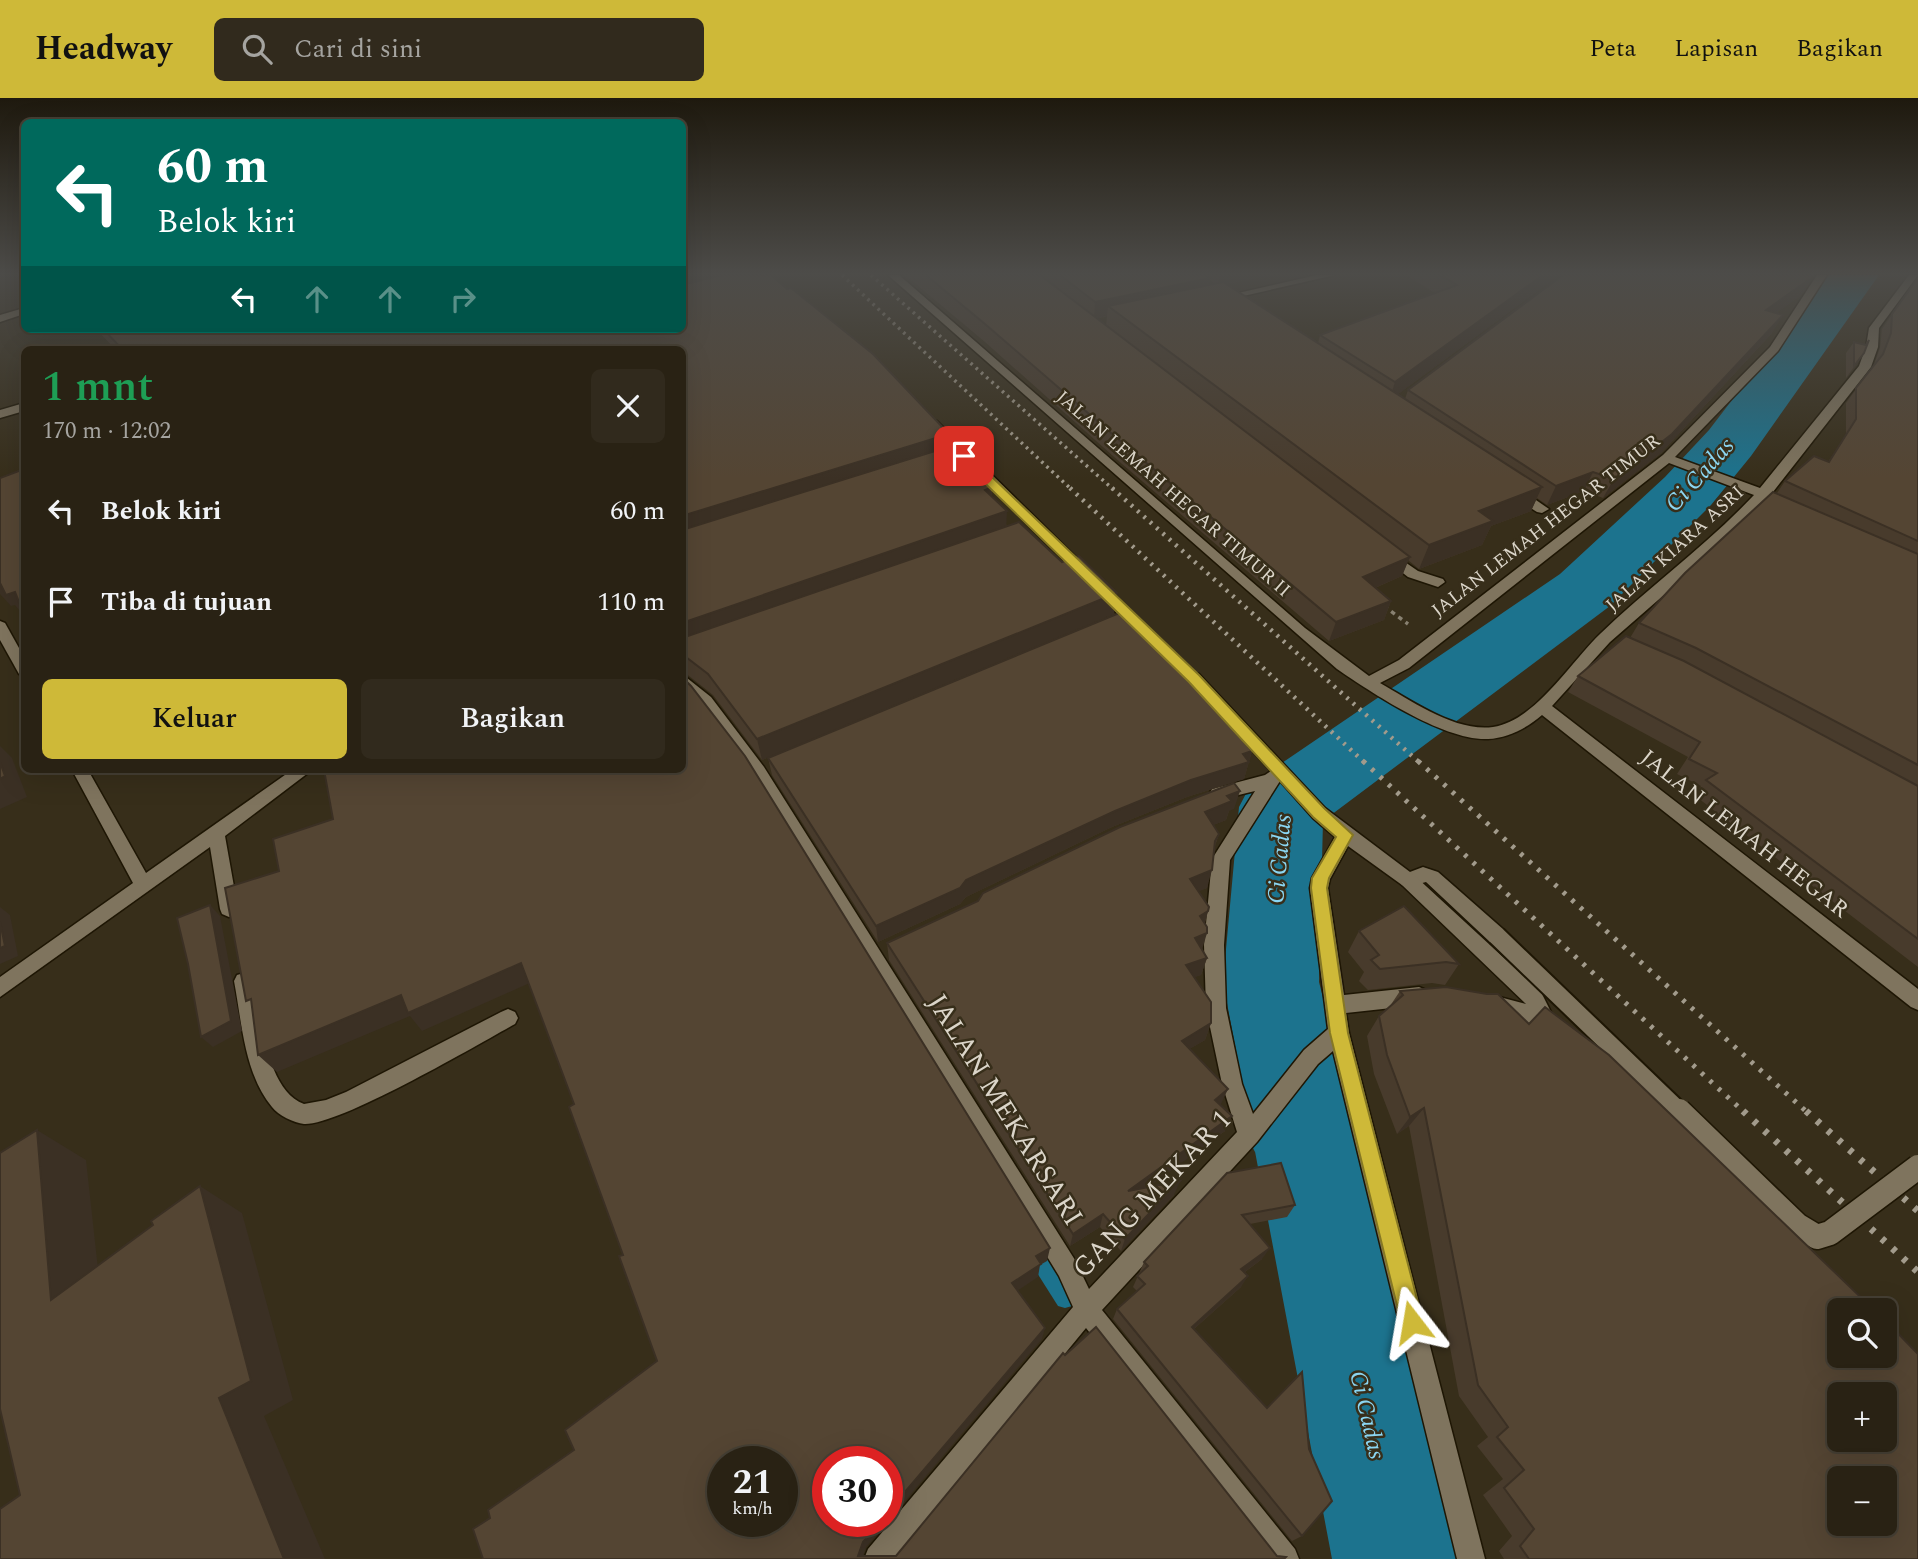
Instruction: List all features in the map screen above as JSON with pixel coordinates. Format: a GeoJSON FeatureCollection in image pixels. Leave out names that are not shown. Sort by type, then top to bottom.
{"type":"FeatureCollection","features":[{"type":"Feature","properties":{"kind":"street","name":"JALAN LEMAH HEGAR TIMUR II"},"geometry":{"type":"LineString","coordinates":[[971,343],[1342,666],[1374,686],[1456,728]]}},
{"type":"Feature","properties":{"kind":"street","name":"JALAN LEMAH HEGAR TIMUR"},"geometry":{"type":"LineString","coordinates":[[1374,686],[1671,460],[1778,343]]}},
{"type":"Feature","properties":{"kind":"street","name":"JALAN KIARA ASRI"},"geometry":{"type":"LineString","coordinates":[[1456,728],[1474,734],[1498,733],[1520,722],[1612,641],[1765,499],[1865,368],[1872,343]]}},
{"type":"Feature","properties":{"kind":"street"},"geometry":{"type":"LineString","coordinates":[[0,414],[21,408]]}},
{"type":"Feature","properties":{"kind":"street"},"geometry":{"type":"LineString","coordinates":[[927,418],[1122,619],[1147,634]]}},
{"type":"Feature","properties":{"kind":"street"},"geometry":{"type":"LineString","coordinates":[[946,461],[964,456]]}},
{"type":"Feature","properties":{"kind":"street"},"geometry":{"type":"LineString","coordinates":[[1671,460],[1739,484],[1765,499]]}},
{"type":"Feature","properties":{"kind":"street"},"geometry":{"type":"LineString","coordinates":[[1507,486],[1542,509]]}},
{"type":"Feature","properties":{"kind":"street"},"geometry":{"type":"LineString","coordinates":[[1018,534],[1030,522]]}},
{"type":"Feature","properties":{"kind":"street"},"geometry":{"type":"LineString","coordinates":[[1371,541],[1413,574],[1438,582]]}},
{"type":"Feature","properties":{"kind":"street"},"geometry":{"type":"LineString","coordinates":[[0,626],[21,664]]}},
{"type":"Feature","properties":{"kind":"street"},"geometry":{"type":"LineString","coordinates":[[1184,670],[1277,773],[1345,835],[1408,880],[1534,998],[1540,1016]]}},
{"type":"Feature","properties":{"kind":"street","name":"JALAN MEKARSARI"},"geometry":{"type":"LineString","coordinates":[[686,683],[764,768],[879,953],[1066,1268],[1086,1309],[1285,1559]]}},
{"type":"Feature","properties":{"kind":"street","name":"JALAN LEMAH HEGAR"},"geometry":{"type":"LineString","coordinates":[[1541,706],[1918,1000]]}},
{"type":"Feature","properties":{"kind":"street"},"geometry":{"type":"LineString","coordinates":[[81,773],[144,886]]}},
{"type":"Feature","properties":{"kind":"street"},"geometry":{"type":"LineString","coordinates":[[0,988],[300,773]]}},
{"type":"Feature","properties":{"kind":"street"},"geometry":{"type":"LineString","coordinates":[[1199,801],[1277,773]]}},
{"type":"Feature","properties":{"kind":"street"},"geometry":{"type":"LineString","coordinates":[[1256,1127],[1232,1084],[1216,1008],[1214,945],[1221,859],[1277,773]]}},
{"type":"Feature","properties":{"kind":"street"},"geometry":{"type":"LineString","coordinates":[[216,833],[233,932]]}},
{"type":"Feature","properties":{"kind":"street"},"geometry":{"type":"LineString","coordinates":[[1345,835],[1321,878],[1319,888],[1339,1033],[1471,1559]]}},
{"type":"Feature","properties":{"kind":"street"},"geometry":{"type":"LineString","coordinates":[[1408,880],[1423,874],[1432,877],[1497,936],[1797,1225],[1817,1237],[1830,1233],[1918,1167]]}},
{"type":"Feature","properties":{"kind":"street"},"geometry":{"type":"LineString","coordinates":[[239,957],[263,1074],[280,1101],[290,1109],[304,1114],[326,1110],[353,1099],[508,1018]]}},
{"type":"Feature","properties":{"kind":"street"},"geometry":{"type":"LineString","coordinates":[[1336,1005],[1432,995],[1445,997]]}},
{"type":"Feature","properties":{"kind":"street"},"geometry":{"type":"LineString","coordinates":[[1471,1000],[1540,1016],[1558,1029]]}},
{"type":"Feature","properties":{"kind":"street","name":"GANG MEKAR 1"},"geometry":{"type":"LineString","coordinates":[[1086,1309],[1256,1127],[1311,1057],[1339,1033]]}},
{"type":"Feature","properties":{"kind":"street"},"geometry":{"type":"LineString","coordinates":[[878,1559],[1086,1309]]}},
{"type":"Feature","properties":{"kind":"path"},"geometry":{"type":"LineString","coordinates":[[1378,601],[1430,642]]}},
{"type":"Feature","properties":{"kind":"building"},"geometry":{"type":"Polygon","coordinates":[[[117,343],[860,343],[949,434],[686,515],[686,346],[119,346],[117,343]]]}},
{"type":"Feature","properties":{"kind":"building"},"geometry":{"type":"Polygon","coordinates":[[[1007,343],[1129,343],[1410,557],[1363,577],[1391,601],[1336,622],[1007,343]]]}},
{"type":"Feature","properties":{"kind":"building"},"geometry":{"type":"Polygon","coordinates":[[[1158,343],[1318,343],[1542,487],[1479,511],[1493,521],[1429,545],[1158,343]]]}},
{"type":"Feature","properties":{"kind":"building"},"geometry":{"type":"Polygon","coordinates":[[[1333,343],[1449,343],[1395,382],[1333,343]]]}},
{"type":"Feature","properties":{"kind":"building"},"geometry":{"type":"Polygon","coordinates":[[[1471,343],[1757,343],[1672,434],[1614,479],[1593,472],[1556,486],[1408,390],[1471,343]]]}},
{"type":"Feature","properties":{"kind":"building"},"geometry":{"type":"Polygon","coordinates":[[[1854,343],[1868,343],[1854,366],[1854,343]]]}},
{"type":"Feature","properties":{"kind":"building"},"geometry":{"type":"Polygon","coordinates":[[[1887,343],[1918,343],[1918,541],[1785,481],[1814,456],[1829,462],[1856,419],[1856,388],[1883,354],[1887,343]]]}},
{"type":"Feature","properties":{"kind":"building"},"geometry":{"type":"Polygon","coordinates":[[[951,446],[992,487],[985,490],[1007,511],[686,622],[686,529],[951,446]]]}},
{"type":"Feature","properties":{"kind":"building"},"geometry":{"type":"Polygon","coordinates":[[[21,470],[19,602],[15,592],[6,595],[0,583],[0,478],[21,470]]]}},
{"type":"Feature","properties":{"kind":"building"},"geometry":{"type":"Polygon","coordinates":[[[1773,492],[1918,554],[1918,765],[1696,648],[1639,623],[1685,573],[1773,492]]]}},
{"type":"Feature","properties":{"kind":"building"},"geometry":{"type":"Polygon","coordinates":[[[1019,522],[1062,562],[1079,556],[1117,593],[757,739],[708,674],[686,657],[686,637],[1019,522]]]}},
{"type":"Feature","properties":{"kind":"building"},"geometry":{"type":"Polygon","coordinates":[[[1129,609],[1210,690],[1204,693],[1252,751],[1243,754],[1249,762],[1191,780],[1115,811],[966,880],[960,888],[876,926],[768,758],[1129,609]]]}},
{"type":"Feature","properties":{"kind":"building"},"geometry":{"type":"Polygon","coordinates":[[[1626,636],[1684,661],[1918,786],[1918,939],[1706,780],[1717,773],[1689,759],[1700,742],[1578,676],[1626,636]]]}},
{"type":"Feature","properties":{"kind":"building"},"geometry":{"type":"Polygon","coordinates":[[[686,681],[745,756],[1050,1248],[1036,1256],[1041,1264],[1012,1283],[1045,1328],[903,1494],[903,1446],[812,1446],[812,1537],[867,1537],[858,1556],[896,1556],[1063,1353],[1065,1355],[1096,1327],[1277,1556],[1286,1557],[483,1559],[473,1529],[490,1518],[488,1510],[574,1450],[565,1430],[657,1361],[619,1256],[623,1255],[569,1107],[574,1104],[521,963],[408,1013],[401,995],[258,1055],[251,999],[246,1001],[225,888],[279,871],[273,839],[333,819],[325,773],[686,773],[686,681]]]}},
{"type":"Feature","properties":{"kind":"building"},"geometry":{"type":"Polygon","coordinates":[[[0,762],[5,776],[0,779],[0,762]]]}},
{"type":"Feature","properties":{"kind":"building"},"geometry":{"type":"Polygon","coordinates":[[[1234,783],[1240,791],[1227,796],[1232,801],[1205,812],[1219,834],[1215,841],[1212,870],[1190,879],[1209,907],[1208,911],[1200,916],[1207,927],[1207,933],[1195,938],[1207,958],[1186,965],[1211,1002],[1211,1023],[1182,1041],[1228,1089],[1215,1100],[1232,1116],[1128,1191],[1180,1181],[1125,1239],[1103,1214],[1073,1234],[887,943],[978,901],[983,893],[1120,827],[1234,783]]]}},
{"type":"Feature","properties":{"kind":"building"},"geometry":{"type":"Polygon","coordinates":[[[210,905],[231,1021],[201,1037],[177,918],[210,905]]]}},
{"type":"Feature","properties":{"kind":"building"},"geometry":{"type":"Polygon","coordinates":[[[1404,906],[1459,964],[1446,962],[1380,969],[1371,960],[1379,955],[1359,931],[1404,906]]]}},
{"type":"Feature","properties":{"kind":"building"},"geometry":{"type":"Polygon","coordinates":[[[0,922],[5,946],[0,948],[0,922]]]}},
{"type":"Feature","properties":{"kind":"building"},"geometry":{"type":"Polygon","coordinates":[[[1446,987],[1498,994],[1529,1024],[1545,1007],[1609,1055],[1861,1298],[1827,1298],[1827,1368],[1897,1368],[1897,1332],[1918,1354],[1918,1559],[1529,1559],[1520,1546],[1534,1529],[1504,1488],[1524,1470],[1497,1437],[1508,1427],[1478,1385],[1424,1108],[1410,1117],[1387,1055],[1379,1016],[1403,995],[1400,991],[1446,987]]]}},
{"type":"Feature","properties":{"kind":"building"},"geometry":{"type":"Polygon","coordinates":[[[37,1130],[51,1300],[153,1225],[151,1221],[200,1186],[251,1381],[219,1398],[284,1559],[0,1559],[0,1509],[20,1495],[0,1409],[0,1153],[37,1130]]]}},
{"type":"Feature","properties":{"kind":"building"},"geometry":{"type":"Polygon","coordinates":[[[1281,1163],[1295,1205],[1242,1215],[1270,1248],[1241,1269],[1248,1276],[1192,1327],[1267,1408],[1302,1372],[1309,1449],[1332,1501],[1302,1536],[1117,1309],[1145,1284],[1137,1276],[1148,1266],[1144,1262],[1227,1173],[1281,1163]]]}},
{"type":"Feature","properties":{"kind":"waterway","name":"Ci Cadas"},"geometry":{"type":"LineString","coordinates":[[1399,1559],[1271,982],[1281,807],[1585,590],[1688,491],[1730,443],[1804,343]]}},
{"type":"Feature","properties":{"kind":"waterway"},"geometry":{"type":"LineString","coordinates":[[1261,1146],[1297,1104]]}},
{"type":"Feature","properties":{"kind":"waterway"},"geometry":{"type":"LineString","coordinates":[[1034,1250],[1065,1299]]}},
{"type":"Feature","properties":{"kind":"railway"},"geometry":{"type":"LineString","coordinates":[[915,343],[1072,490]]}},
{"type":"Feature","properties":{"kind":"railway"},"geometry":{"type":"LineString","coordinates":[[948,343],[1114,490]]}},
{"type":"Feature","properties":{"kind":"railway"},"geometry":{"type":"LineString","coordinates":[[1070,488],[1365,763]]}},
{"type":"Feature","properties":{"kind":"railway"},"geometry":{"type":"LineString","coordinates":[[1112,488],[1420,763]]}},
{"type":"Feature","properties":{"kind":"railway"},"geometry":{"type":"LineString","coordinates":[[1363,761],[1745,1113]]}},
{"type":"Feature","properties":{"kind":"railway"},"geometry":{"type":"LineString","coordinates":[[1418,761],[1808,1113]]}},
{"type":"Feature","properties":{"kind":"railway"},"geometry":{"type":"LineString","coordinates":[[1743,1111],[1918,1272]]}},
{"type":"Feature","properties":{"kind":"railway"},"geometry":{"type":"LineString","coordinates":[[1806,1111],[1918,1211]]}},
{"type":"Feature","properties":{"kind":"route"},"geometry":{"type":"LineString","coordinates":[[964,456],[1194,678],[1319,813],[1345,835],[1335,849],[1319,888],[1339,1033],[1412,1322]]}}]}
